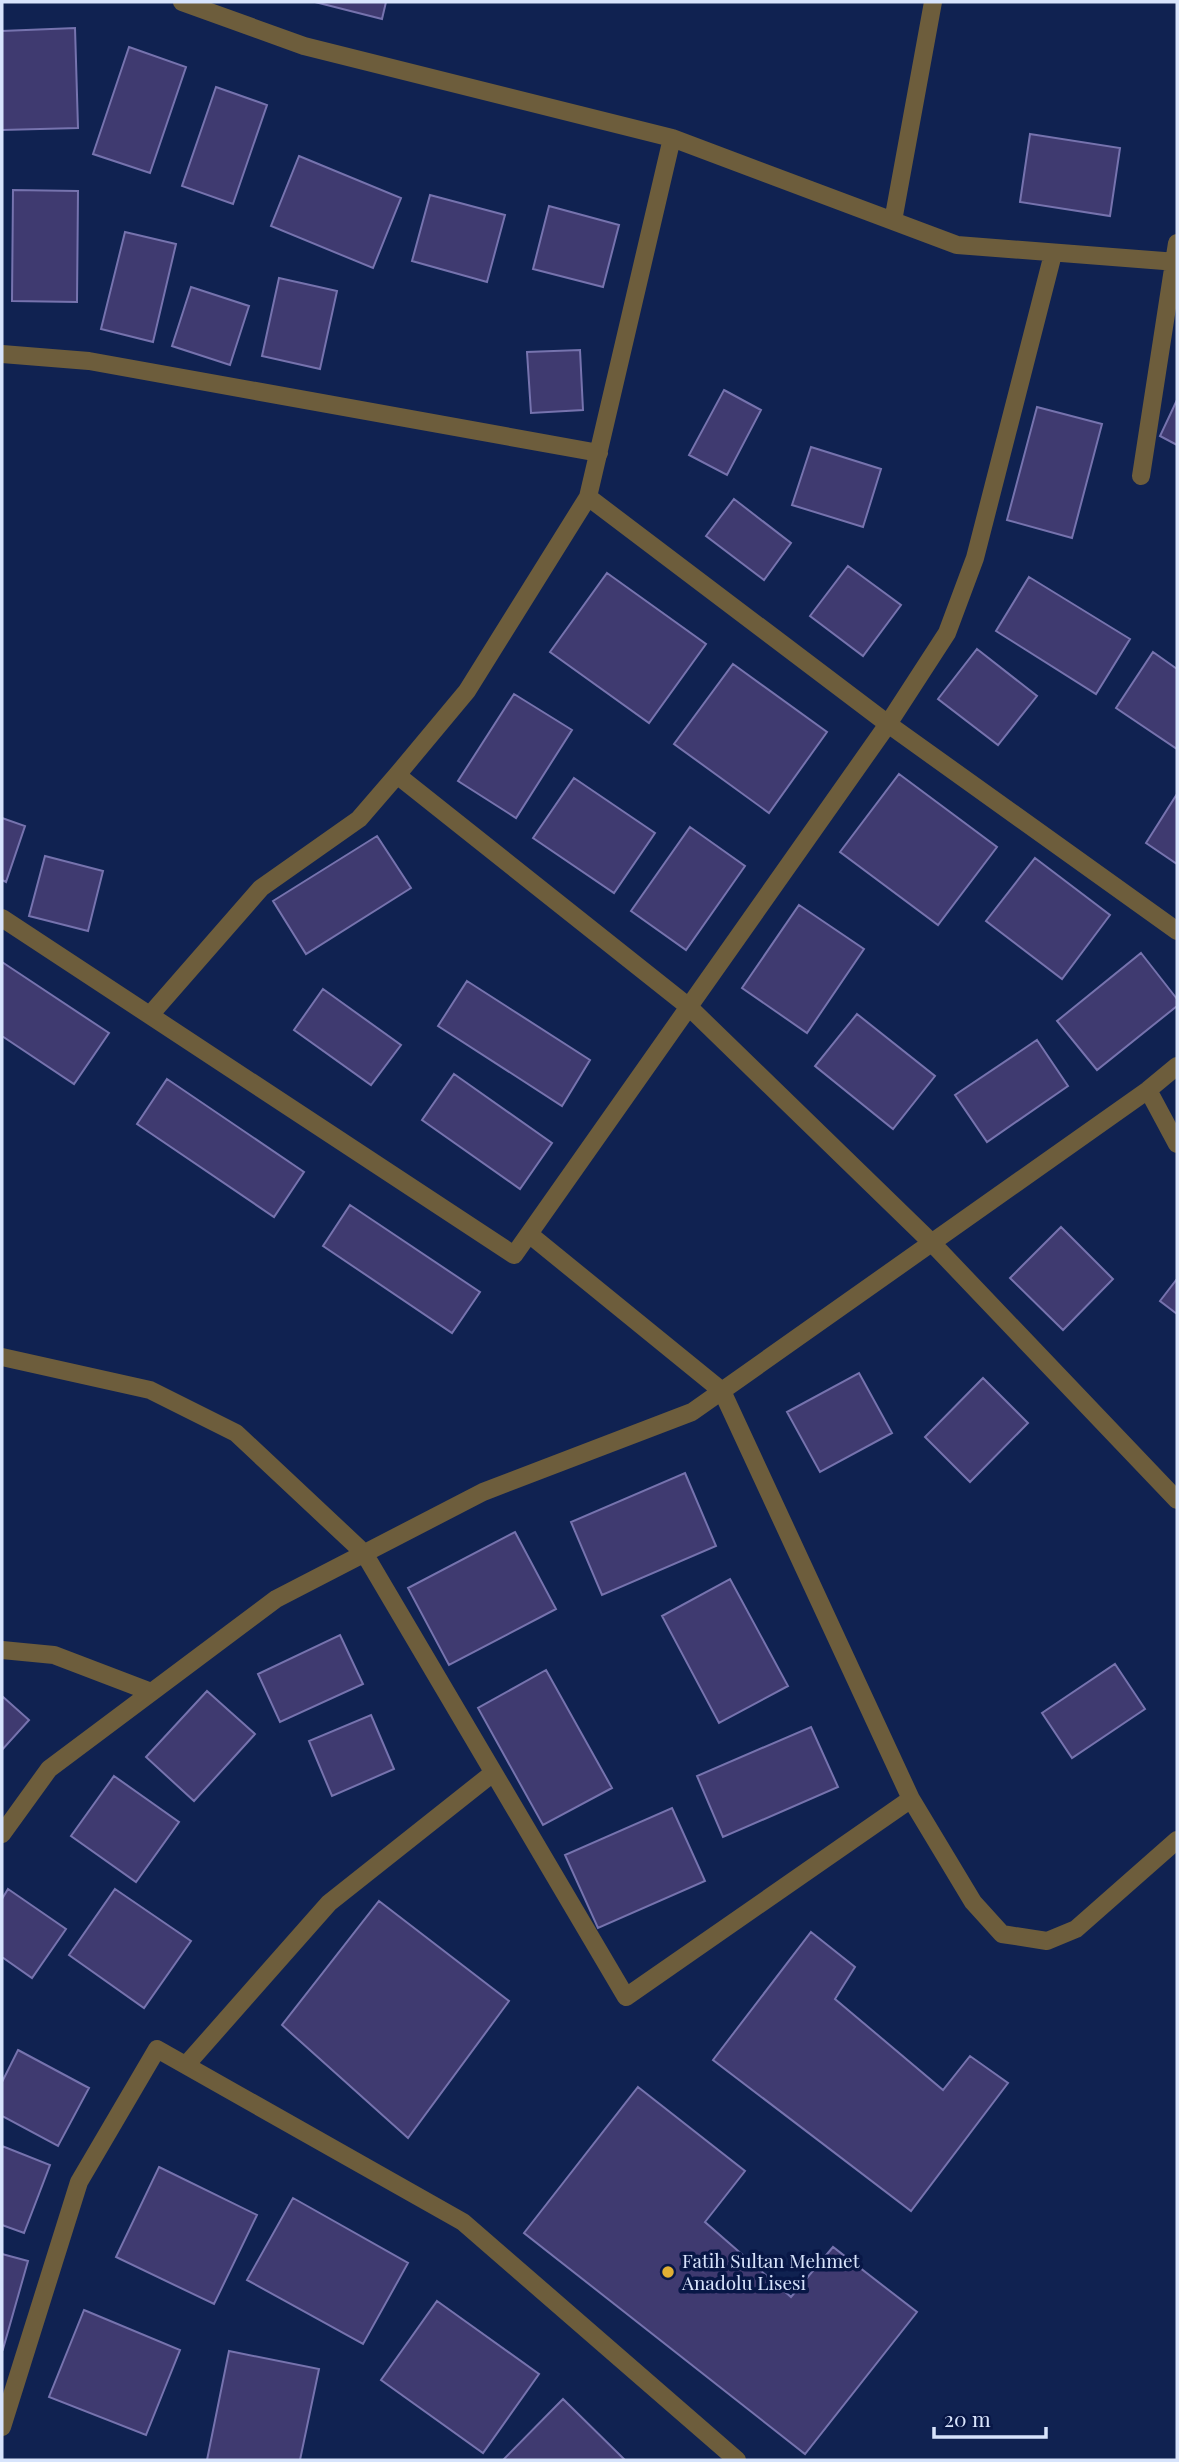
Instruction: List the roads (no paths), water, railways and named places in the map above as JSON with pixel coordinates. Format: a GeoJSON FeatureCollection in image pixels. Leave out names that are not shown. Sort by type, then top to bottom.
{"type":"FeatureCollection","features":[{"type":"Feature","properties":{"kind":"street"},"geometry":{"type":"LineString","coordinates":[[182,2],[304,46],[672,138],[957,245],[1176,262]]}},
{"type":"Feature","properties":{"kind":"street"},"geometry":{"type":"LineString","coordinates":[[893,221],[933,2]]}},
{"type":"Feature","properties":{"kind":"street"},"geometry":{"type":"LineString","coordinates":[[150,1015],[261,888],[359,819],[397,775],[467,691],[588,498],[672,138]]}},
{"type":"Feature","properties":{"kind":"street"},"geometry":{"type":"LineString","coordinates":[[1141,476],[1177,243]]}},
{"type":"Feature","properties":{"kind":"street"},"geometry":{"type":"LineString","coordinates":[[2,918],[514,1255],[888,724],[947,633],[975,558],[1053,254]]}},
{"type":"Feature","properties":{"kind":"street"},"geometry":{"type":"LineString","coordinates":[[2,354],[89,361],[599,453]]}},
{"type":"Feature","properties":{"kind":"street"},"geometry":{"type":"LineString","coordinates":[[588,498],[888,724],[1177,931]]}},
{"type":"Feature","properties":{"kind":"street"},"geometry":{"type":"LineString","coordinates":[[397,775],[689,1007],[932,1242],[1177,1500]]}},
{"type":"Feature","properties":{"kind":"street"},"geometry":{"type":"LineString","coordinates":[[2,1834],[49,1769],[276,1599],[483,1492],[692,1412],[1148,1090],[1177,1066]]}},
{"type":"Feature","properties":{"kind":"street"},"geometry":{"type":"LineString","coordinates":[[1148,1090],[1177,1144]]}},
{"type":"Feature","properties":{"kind":"street"},"geometry":{"type":"LineString","coordinates":[[529,1234],[722,1391],[911,1799],[974,1902],[1002,1934],[1047,1941],[1076,1929],[1177,1840]]}},
{"type":"Feature","properties":{"kind":"street"},"geometry":{"type":"LineString","coordinates":[[2,1357],[150,1390],[236,1433],[364,1553],[626,1997],[911,1799]]}},
{"type":"Feature","properties":{"kind":"street"},"geometry":{"type":"LineString","coordinates":[[2,1650],[54,1655],[151,1692]]}},
{"type":"Feature","properties":{"kind":"street"},"geometry":{"type":"LineString","coordinates":[[186,2065],[329,1903],[493,1773]]}},
{"type":"Feature","properties":{"kind":"street"},"geometry":{"type":"LineString","coordinates":[[2,2427],[79,2182],[157,2049],[463,2222],[737,2460]]}},
{"type":"Feature","properties":{"kind":"place","name":"Fatih Sultan Mehmet Anadolu Lisesi"},"geometry":{"type":"Point","coordinates":[668,2272]}}]}
